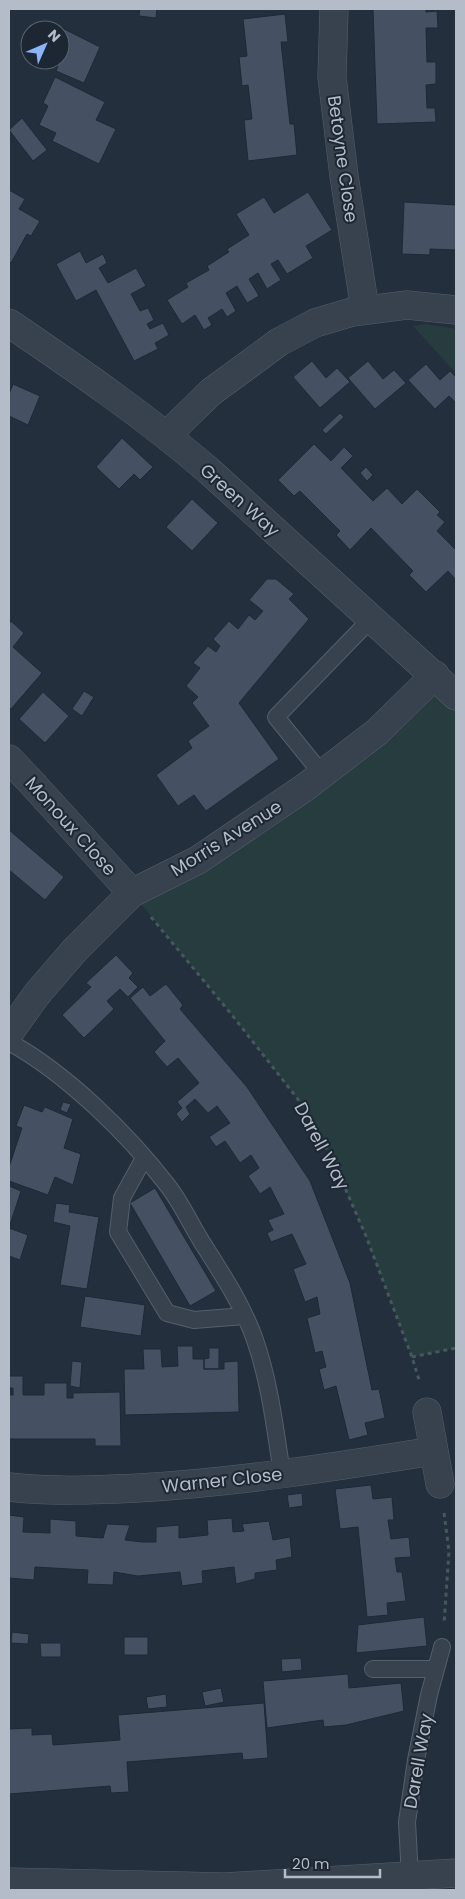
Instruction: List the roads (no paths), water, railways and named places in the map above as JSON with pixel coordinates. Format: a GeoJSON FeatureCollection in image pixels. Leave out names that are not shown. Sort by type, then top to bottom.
{"type":"FeatureCollection","features":[{"type":"Feature","properties":{"kind":"street","name":"Betoyne Close"},"geometry":{"type":"LineString","coordinates":[[334,9],[332,77],[344,176],[365,309]]}},
{"type":"Feature","properties":{"kind":"street"},"geometry":{"type":"LineString","coordinates":[[168,435],[211,392],[279,342],[315,323],[365,309],[407,305],[456,310]]}},
{"type":"Feature","properties":{"kind":"street","name":"Green Way"},"geometry":{"type":"LineString","coordinates":[[9,323],[100,385],[168,435],[456,696]]}},
{"type":"Feature","properties":{"kind":"street","name":"Morris Avenue"},"geometry":{"type":"LineString","coordinates":[[9,1033],[43,987],[74,951],[132,893],[198,860],[322,774],[377,732],[435,675]]}},
{"type":"Feature","properties":{"kind":"street","name":"Monoux Close"},"geometry":{"type":"LineString","coordinates":[[9,759],[132,893]]}},
{"type":"Feature","properties":{"kind":"street"},"geometry":{"type":"LineString","coordinates":[[428,1412],[440,1484]]}},
{"type":"Feature","properties":{"kind":"street","name":"Warner Close"},"geometry":{"type":"LineString","coordinates":[[9,1487],[108,1490],[196,1484],[433,1451]]}},
{"type":"Feature","properties":{"kind":"street"},"geometry":{"type":"LineString","coordinates":[[9,1882],[225,1887],[410,1877],[456,1872]]}},
{"type":"Feature","properties":{"kind":"lane"},"geometry":{"type":"LineString","coordinates":[[322,774],[276,717],[371,619]]}},
{"type":"Feature","properties":{"kind":"lane"},"geometry":{"type":"LineString","coordinates":[[9,1042],[56,1074],[85,1098],[144,1158],[169,1187],[237,1298],[255,1340],[267,1386],[282,1473]]}},
{"type":"Feature","properties":{"kind":"lane"},"geometry":{"type":"LineString","coordinates":[[144,1158],[122,1198],[118,1232],[166,1314],[194,1320],[244,1316]]}},
{"type":"Feature","properties":{"kind":"lane","name":"Darell Way"},"geometry":{"type":"LineString","coordinates":[[410,1877],[407,1822],[416,1760],[429,1695],[442,1647]]}},
{"type":"Feature","properties":{"kind":"lane"},"geometry":{"type":"LineString","coordinates":[[373,1669],[436,1669]]}}]}
